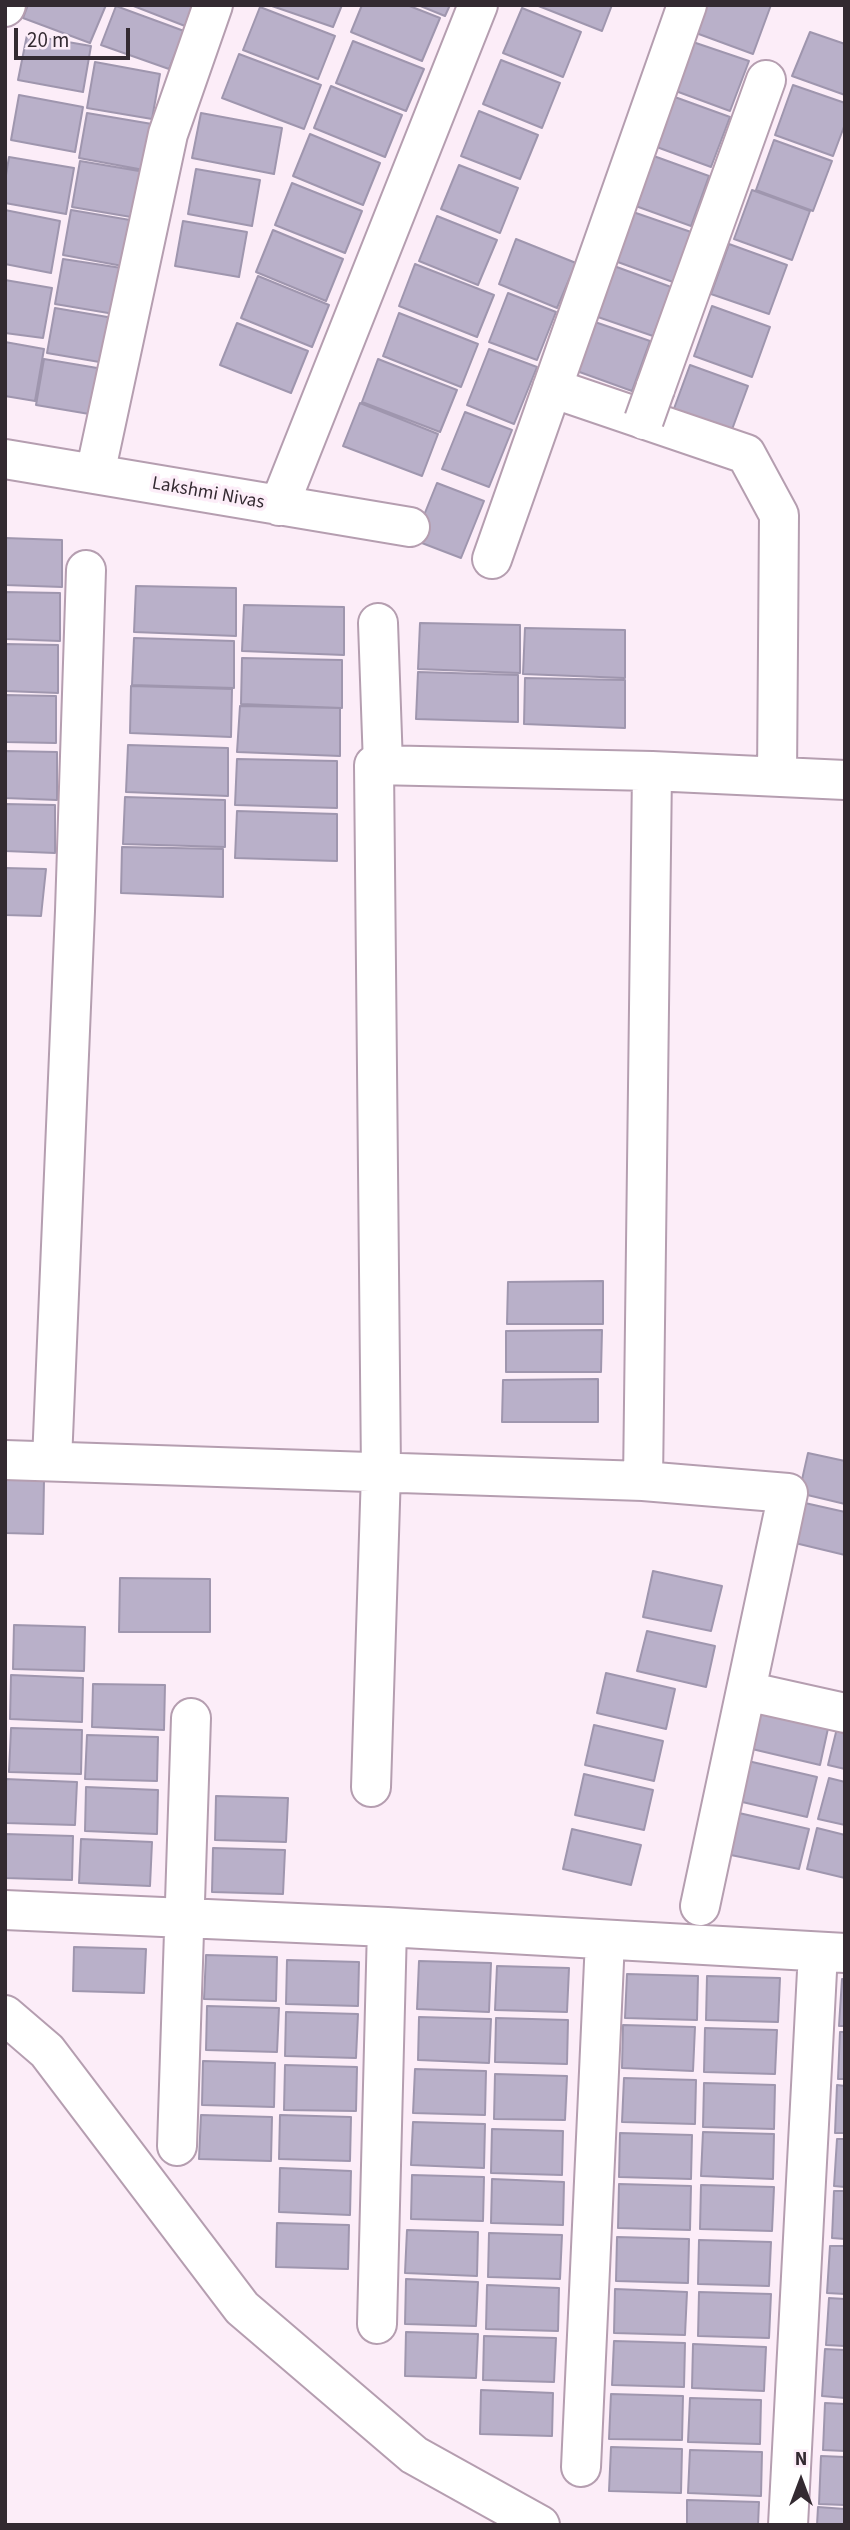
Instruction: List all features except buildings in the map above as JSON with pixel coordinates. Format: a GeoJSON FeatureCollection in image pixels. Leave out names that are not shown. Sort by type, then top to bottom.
{"type":"FeatureCollection","features":[{"type":"Feature","properties":{"kind":"street"},"geometry":{"type":"LineString","coordinates":[[95,474],[168,134],[213,5]]}},
{"type":"Feature","properties":{"kind":"street"},"geometry":{"type":"LineString","coordinates":[[279,506],[478,5]]}},
{"type":"Feature","properties":{"kind":"street"},"geometry":{"type":"LineString","coordinates":[[492,559],[687,5]]}},
{"type":"Feature","properties":{"kind":"street"},"geometry":{"type":"LineString","coordinates":[[649,405],[766,80]]}},
{"type":"Feature","properties":{"kind":"street"},"geometry":{"type":"LineString","coordinates":[[552,388],[746,454],[779,515],[777,777]]}},
{"type":"Feature","properties":{"kind":"street","name":"Lakshmi Nivas"},"geometry":{"type":"LineString","coordinates":[[5,459],[410,527]]}},
{"type":"Feature","properties":{"kind":"street"},"geometry":{"type":"LineString","coordinates":[[52,1461],[86,570]]}},
{"type":"Feature","properties":{"kind":"street"},"geometry":{"type":"LineString","coordinates":[[378,623],[383,765]]}},
{"type":"Feature","properties":{"kind":"street"},"geometry":{"type":"LineString","coordinates":[[371,1787],[381,1472],[374,765],[652,771],[845,780]]}},
{"type":"Feature","properties":{"kind":"street"},"geometry":{"type":"LineString","coordinates":[[643,1481],[652,771]]}},
{"type":"Feature","properties":{"kind":"street"},"geometry":{"type":"LineString","coordinates":[[5,1460],[643,1481],[788,1493],[699,1906]]}},
{"type":"Feature","properties":{"kind":"street"},"geometry":{"type":"LineString","coordinates":[[746,1690],[845,1713]]}},
{"type":"Feature","properties":{"kind":"street"},"geometry":{"type":"LineString","coordinates":[[177,2146],[191,1718]]}},
{"type":"Feature","properties":{"kind":"street"},"geometry":{"type":"LineString","coordinates":[[5,1910],[387,1927],[831,1953],[788,2525]]}},
{"type":"Feature","properties":{"kind":"street"},"geometry":{"type":"LineString","coordinates":[[377,2323],[387,1927]]}},
{"type":"Feature","properties":{"kind":"street"},"geometry":{"type":"LineString","coordinates":[[581,2467],[605,1940]]}},
{"type":"Feature","properties":{"kind":"street"},"geometry":{"type":"LineString","coordinates":[[5,2015],[47,2051],[242,2308],[414,2455],[540,2525]]}}]}
